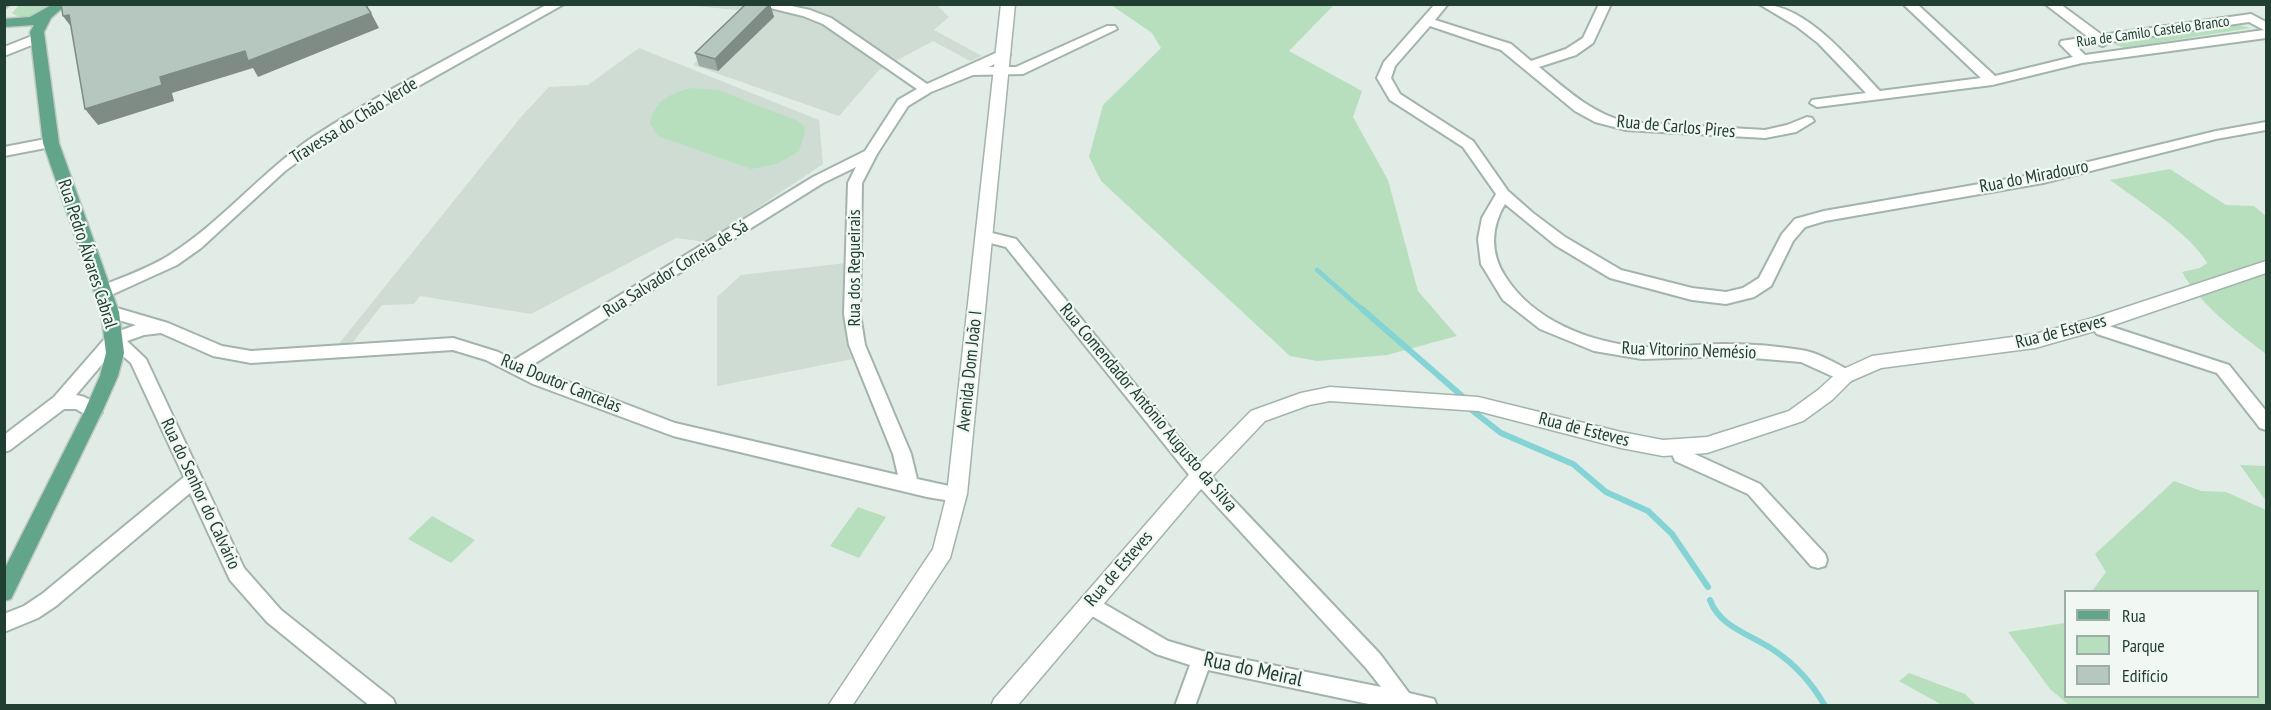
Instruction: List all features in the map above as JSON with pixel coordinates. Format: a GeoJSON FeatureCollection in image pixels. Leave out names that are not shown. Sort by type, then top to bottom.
{"type":"FeatureCollection","features":[{"type":"Feature","properties":{"kind":"main road"},"geometry":{"type":"LineString","coordinates":[[8,23],[45,16],[62,4]]}},
{"type":"Feature","properties":{"kind":"main road","name":"Rua Pedro Álvares Cabral"},"geometry":{"type":"LineString","coordinates":[[4,592],[93,412],[109,376],[115,353],[110,312],[51,143],[37,38],[39,25],[45,16]]}},
{"type":"Feature","properties":{"kind":"main road"},"geometry":{"type":"LineString","coordinates":[[8,23],[32,32],[37,38]]}},
{"type":"Feature","properties":{"kind":"street","name":"Travessa do Chão Verde"},"geometry":{"type":"LineString","coordinates":[[103,292],[172,261],[196,244],[280,168],[326,135],[430,73],[558,4]]}},
{"type":"Feature","properties":{"kind":"street"},"geometry":{"type":"LineString","coordinates":[[760,4],[827,21],[926,89]]}},
{"type":"Feature","properties":{"kind":"street","name":"Avenida Dom João I"},"geometry":{"type":"LineString","coordinates":[[838,705],[943,552],[957,494],[1008,4]]}},
{"type":"Feature","properties":{"kind":"street"},"geometry":{"type":"LineString","coordinates":[[1442,4],[1389,65],[1384,78],[1395,97],[1468,144],[1503,195]]}},
{"type":"Feature","properties":{"kind":"street"},"geometry":{"type":"LineString","coordinates":[[1529,66],[1571,52],[1588,40],[1605,4]]}},
{"type":"Feature","properties":{"kind":"street"},"geometry":{"type":"LineString","coordinates":[[1765,4],[1800,23],[1823,40],[1877,96]]}},
{"type":"Feature","properties":{"kind":"street"},"geometry":{"type":"LineString","coordinates":[[1909,4],[1992,81]]}},
{"type":"Feature","properties":{"kind":"street"},"geometry":{"type":"LineString","coordinates":[[2051,4],[2118,54]]}},
{"type":"Feature","properties":{"kind":"street","name":"Rua de Camilo Castelo Branco"},"geometry":{"type":"LineString","coordinates":[[2266,27],[2251,18],[2066,44],[2082,59],[2266,34]]}},
{"type":"Feature","properties":{"kind":"street","name":"Rua de Carlos Pires"},"geometry":{"type":"LineString","coordinates":[[1427,21],[1506,47],[1580,108],[1600,119],[1626,126],[1765,134],[1791,129],[1807,121]]}},
{"type":"Feature","properties":{"kind":"street","name":"Rua dos Regueirais"},"geometry":{"type":"LineString","coordinates":[[909,483],[902,453],[857,345],[852,314],[855,183],[870,154],[903,103],[926,89],[971,71],[1002,63],[1018,71],[1111,29]]}},
{"type":"Feature","properties":{"kind":"street"},"geometry":{"type":"LineString","coordinates":[[4,52],[37,38]]}},
{"type":"Feature","properties":{"kind":"street"},"geometry":{"type":"LineString","coordinates":[[1817,103],[1992,81],[2082,59]]}},
{"type":"Feature","properties":{"kind":"street","name":"Rua do Miradouro"},"geometry":{"type":"LineString","coordinates":[[1503,195],[1560,241],[1616,274],[1692,294],[1726,297],[1748,293],[1765,282],[1787,238],[1800,223],[1824,216],[2043,178],[2216,135],[2266,126]]}},
{"type":"Feature","properties":{"kind":"street"},"geometry":{"type":"LineString","coordinates":[[4,152],[51,143]]}},
{"type":"Feature","properties":{"kind":"street","name":"Rua dos Regueirais"},"geometry":{"type":"LineString","coordinates":[[837,171],[870,154]]}},
{"type":"Feature","properties":{"kind":"street","name":"Rua Salvador Correia de Sá"},"geometry":{"type":"LineString","coordinates":[[515,367],[818,180],[837,171]]}},
{"type":"Feature","properties":{"kind":"street","name":"Rua Vitorino Nemésio"},"geometry":{"type":"LineString","coordinates":[[1503,195],[1489,218],[1486,239],[1489,264],[1509,296],[1546,325],[1594,345],[1642,353],[1730,350],[1803,356],[1845,376]]}},
{"type":"Feature","properties":{"kind":"street","name":"Rua Comendador António Augusto da Silva"},"geometry":{"type":"LineString","coordinates":[[984,236],[1011,243],[1200,476],[1373,661],[1402,699]]}},
{"type":"Feature","properties":{"kind":"street","name":"Rua de Esteves"},"geometry":{"type":"LineString","coordinates":[[1002,705],[1200,476],[1258,416],[1308,398],[1330,394],[1478,404],[1621,440],[1663,448],[1707,445],[1796,416],[1825,395],[1845,376],[1878,361],[2035,341],[2096,324],[2266,267]]}},
{"type":"Feature","properties":{"kind":"street","name":"Rua Doutor Cancelas"},"geometry":{"type":"LineString","coordinates":[[110,312],[162,327],[219,352],[251,357],[453,344],[492,356],[539,379],[674,429],[878,478],[909,483],[932,492],[957,494]]}},
{"type":"Feature","properties":{"kind":"street"},"geometry":{"type":"LineString","coordinates":[[2096,324],[2103,330],[2223,369],[2266,423]]}},
{"type":"Feature","properties":{"kind":"street"},"geometry":{"type":"LineString","coordinates":[[4,445],[60,402],[114,339],[142,329],[162,327]]}},
{"type":"Feature","properties":{"kind":"street","name":"Rua do Senhor do Calvário"},"geometry":{"type":"LineString","coordinates":[[114,339],[138,359],[237,574],[274,615],[386,705]]}},
{"type":"Feature","properties":{"kind":"street"},"geometry":{"type":"LineString","coordinates":[[60,402],[80,402],[93,412]]}},
{"type":"Feature","properties":{"kind":"street"},"geometry":{"type":"LineString","coordinates":[[1678,447],[1681,456],[1754,489],[1818,560]]}},
{"type":"Feature","properties":{"kind":"street"},"geometry":{"type":"LineString","coordinates":[[4,623],[32,612],[49,600],[193,480]]}},
{"type":"Feature","properties":{"kind":"street","name":"Rua do Meiral"},"geometry":{"type":"LineString","coordinates":[[1089,604],[1163,648],[1202,660],[1427,705]]}},
{"type":"Feature","properties":{"kind":"street"},"geometry":{"type":"LineString","coordinates":[[1185,705],[1202,660]]}},
{"type":"Feature","properties":{"kind":"shaded area"},"geometry":{"type":"Polygon","coordinates":[[[685,5],[937,5],[949,17],[934,30],[982,56],[970,61],[933,41],[879,70],[839,116],[693,65],[747,11],[685,5]]]}},
{"type":"Feature","properties":{"kind":"shaded area"},"geometry":{"type":"Polygon","coordinates":[[[639,48],[819,120],[823,164],[706,242],[676,238],[531,314],[420,296],[414,304],[382,305],[353,342],[338,345],[521,117],[549,87],[588,85],[639,48]]]}},
{"type":"Feature","properties":{"kind":"shaded area"},"geometry":{"type":"Polygon","coordinates":[[[846,263],[848,350],[852,359],[717,386],[717,297],[741,275],[846,263]]]}},
{"type":"Feature","properties":{"kind":"green space"},"geometry":{"type":"Polygon","coordinates":[[[19,5],[50,5],[37,14],[21,17],[12,13],[19,5]]]}},
{"type":"Feature","properties":{"kind":"green space"},"geometry":{"type":"Polygon","coordinates":[[[1111,5],[1334,5],[1289,51],[1362,91],[1353,117],[1388,180],[1418,291],[1457,336],[1387,355],[1317,361],[1290,356],[1101,181],[1089,157],[1103,105],[1161,48],[1152,33],[1111,5]]]}},
{"type":"Feature","properties":{"kind":"green space"},"geometry":{"type":"Polygon","coordinates":[[[2240,25],[2251,28],[2124,48],[2114,44],[2116,42],[2240,25]]]}},
{"type":"Feature","properties":{"kind":"green space"},"geometry":{"type":"Polygon","coordinates":[[[690,88],[718,90],[796,120],[804,126],[805,133],[799,151],[777,164],[751,169],[658,136],[650,123],[659,103],[675,93],[690,88]]]}},
{"type":"Feature","properties":{"kind":"green space"},"geometry":{"type":"Polygon","coordinates":[[[2170,169],[2226,205],[2254,206],[2266,216],[2266,354],[2220,317],[2190,285],[2182,272],[2200,268],[2207,263],[2189,240],[2110,180],[2170,169]]]}},
{"type":"Feature","properties":{"kind":"green space"},"geometry":{"type":"Polygon","coordinates":[[[2240,465],[2266,466],[2266,501],[2240,465]]]}},
{"type":"Feature","properties":{"kind":"green space"},"geometry":{"type":"Polygon","coordinates":[[[2174,481],[2201,491],[2226,492],[2266,510],[2266,705],[2069,705],[2050,689],[2008,632],[2064,623],[2064,698],[2259,698],[2259,590],[2093,590],[2106,572],[2095,554],[2174,481]]]}},
{"type":"Feature","properties":{"kind":"green space"},"geometry":{"type":"Polygon","coordinates":[[[858,507],[886,517],[859,558],[830,546],[858,507]]]}},
{"type":"Feature","properties":{"kind":"green space"},"geometry":{"type":"Polygon","coordinates":[[[432,516],[475,540],[451,563],[408,539],[432,516]]]}},
{"type":"Feature","properties":{"kind":"green space"},"geometry":{"type":"Polygon","coordinates":[[[1909,673],[1965,694],[1976,705],[1942,705],[1899,681],[1909,673]]]}},
{"type":"Feature","properties":{"kind":"building"},"geometry":{"type":"Polygon","coordinates":[[[61,4],[365,4],[371,13],[248,61],[245,51],[160,77],[162,85],[85,109],[69,15],[63,16],[61,4]]]}},
{"type":"Feature","properties":{"kind":"building"},"geometry":{"type":"Polygon","coordinates":[[[746,4],[770,4],[715,59],[695,53],[746,4]]]}},
{"type":"Feature","properties":{"kind":"waterway"},"geometry":{"type":"LineString","coordinates":[[1317,270],[1364,311]]}},
{"type":"Feature","properties":{"kind":"waterway"},"geometry":{"type":"LineString","coordinates":[[1362,309],[1462,396]]}},
{"type":"Feature","properties":{"kind":"waterway"},"geometry":{"type":"LineString","coordinates":[[1469,408],[1501,433],[1573,464],[1606,492],[1648,511],[1672,534],[1708,587]]}},
{"type":"Feature","properties":{"kind":"waterway"},"geometry":{"type":"LineString","coordinates":[[1710,600],[1721,618],[1766,645],[1797,669],[1825,706]]}}]}
